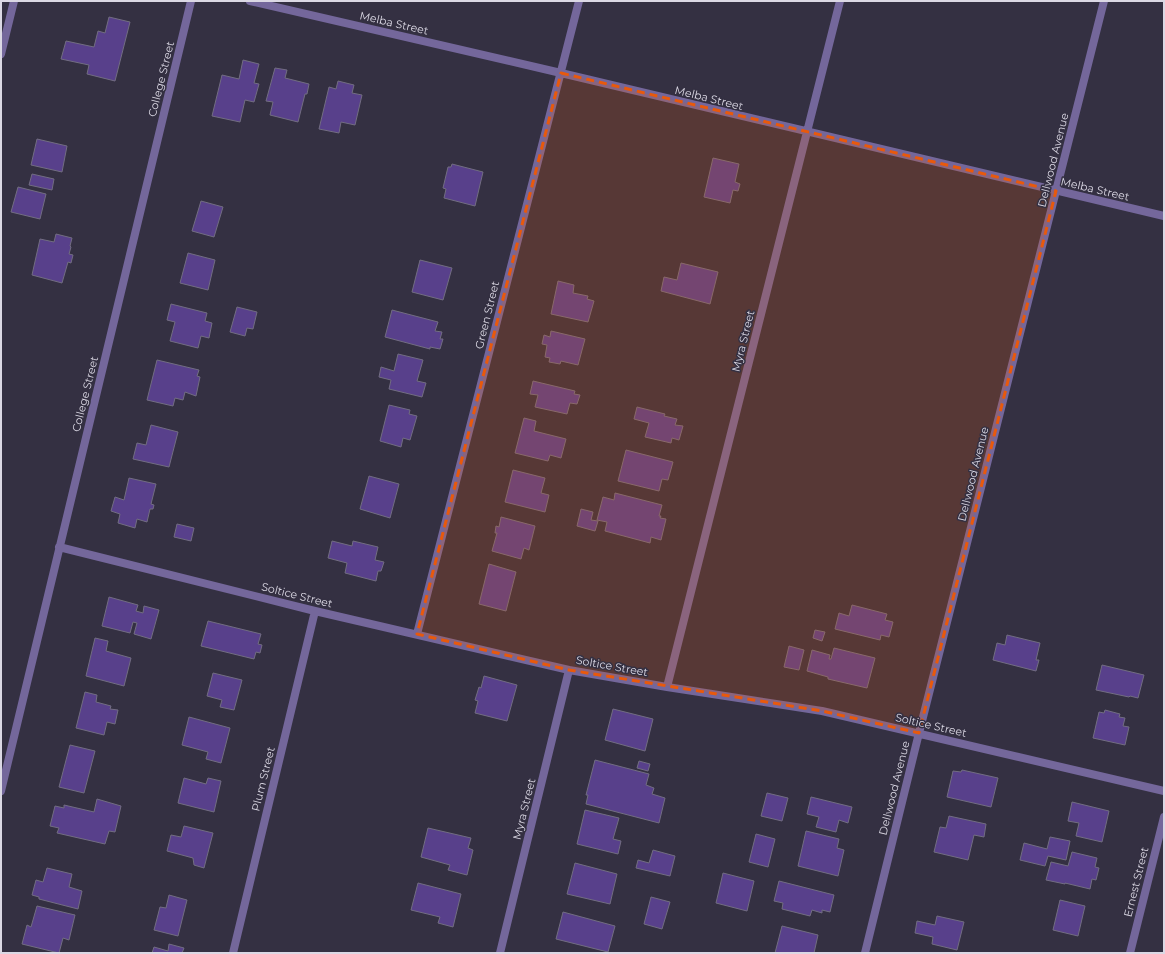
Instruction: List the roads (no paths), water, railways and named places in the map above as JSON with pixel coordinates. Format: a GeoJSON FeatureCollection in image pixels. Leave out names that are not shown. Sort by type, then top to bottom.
{"type":"FeatureCollection","features":[{"type":"Feature","properties":{"kind":"street"},"geometry":{"type":"LineString","coordinates":[[1,54],[14,1]]}},
{"type":"Feature","properties":{"kind":"street","name":"College Street"},"geometry":{"type":"LineString","coordinates":[[1,791],[191,1]]}},
{"type":"Feature","properties":{"kind":"street","name":"Melba Street"},"geometry":{"type":"LineString","coordinates":[[250,1],[1164,216]]}},
{"type":"Feature","properties":{"kind":"street","name":"Green Street"},"geometry":{"type":"LineString","coordinates":[[417,634],[579,1]]}},
{"type":"Feature","properties":{"kind":"street","name":"Myra Street"},"geometry":{"type":"LineString","coordinates":[[667,687],[840,1]]}},
{"type":"Feature","properties":{"kind":"street","name":"Dellwood Avenue"},"geometry":{"type":"LineString","coordinates":[[865,953],[1104,1]]}},
{"type":"Feature","properties":{"kind":"street","name":"Soltice Street"},"geometry":{"type":"LineString","coordinates":[[59,547],[315,611],[569,670],[822,712],[919,733],[1164,791]]}},
{"type":"Feature","properties":{"kind":"street","name":"Plum Street"},"geometry":{"type":"LineString","coordinates":[[233,953],[315,611]]}},
{"type":"Feature","properties":{"kind":"street","name":"Myra Street"},"geometry":{"type":"LineString","coordinates":[[500,953],[569,670]]}},
{"type":"Feature","properties":{"kind":"street","name":"Ernest Street"},"geometry":{"type":"LineString","coordinates":[[1130,953],[1164,817]]}}]}
